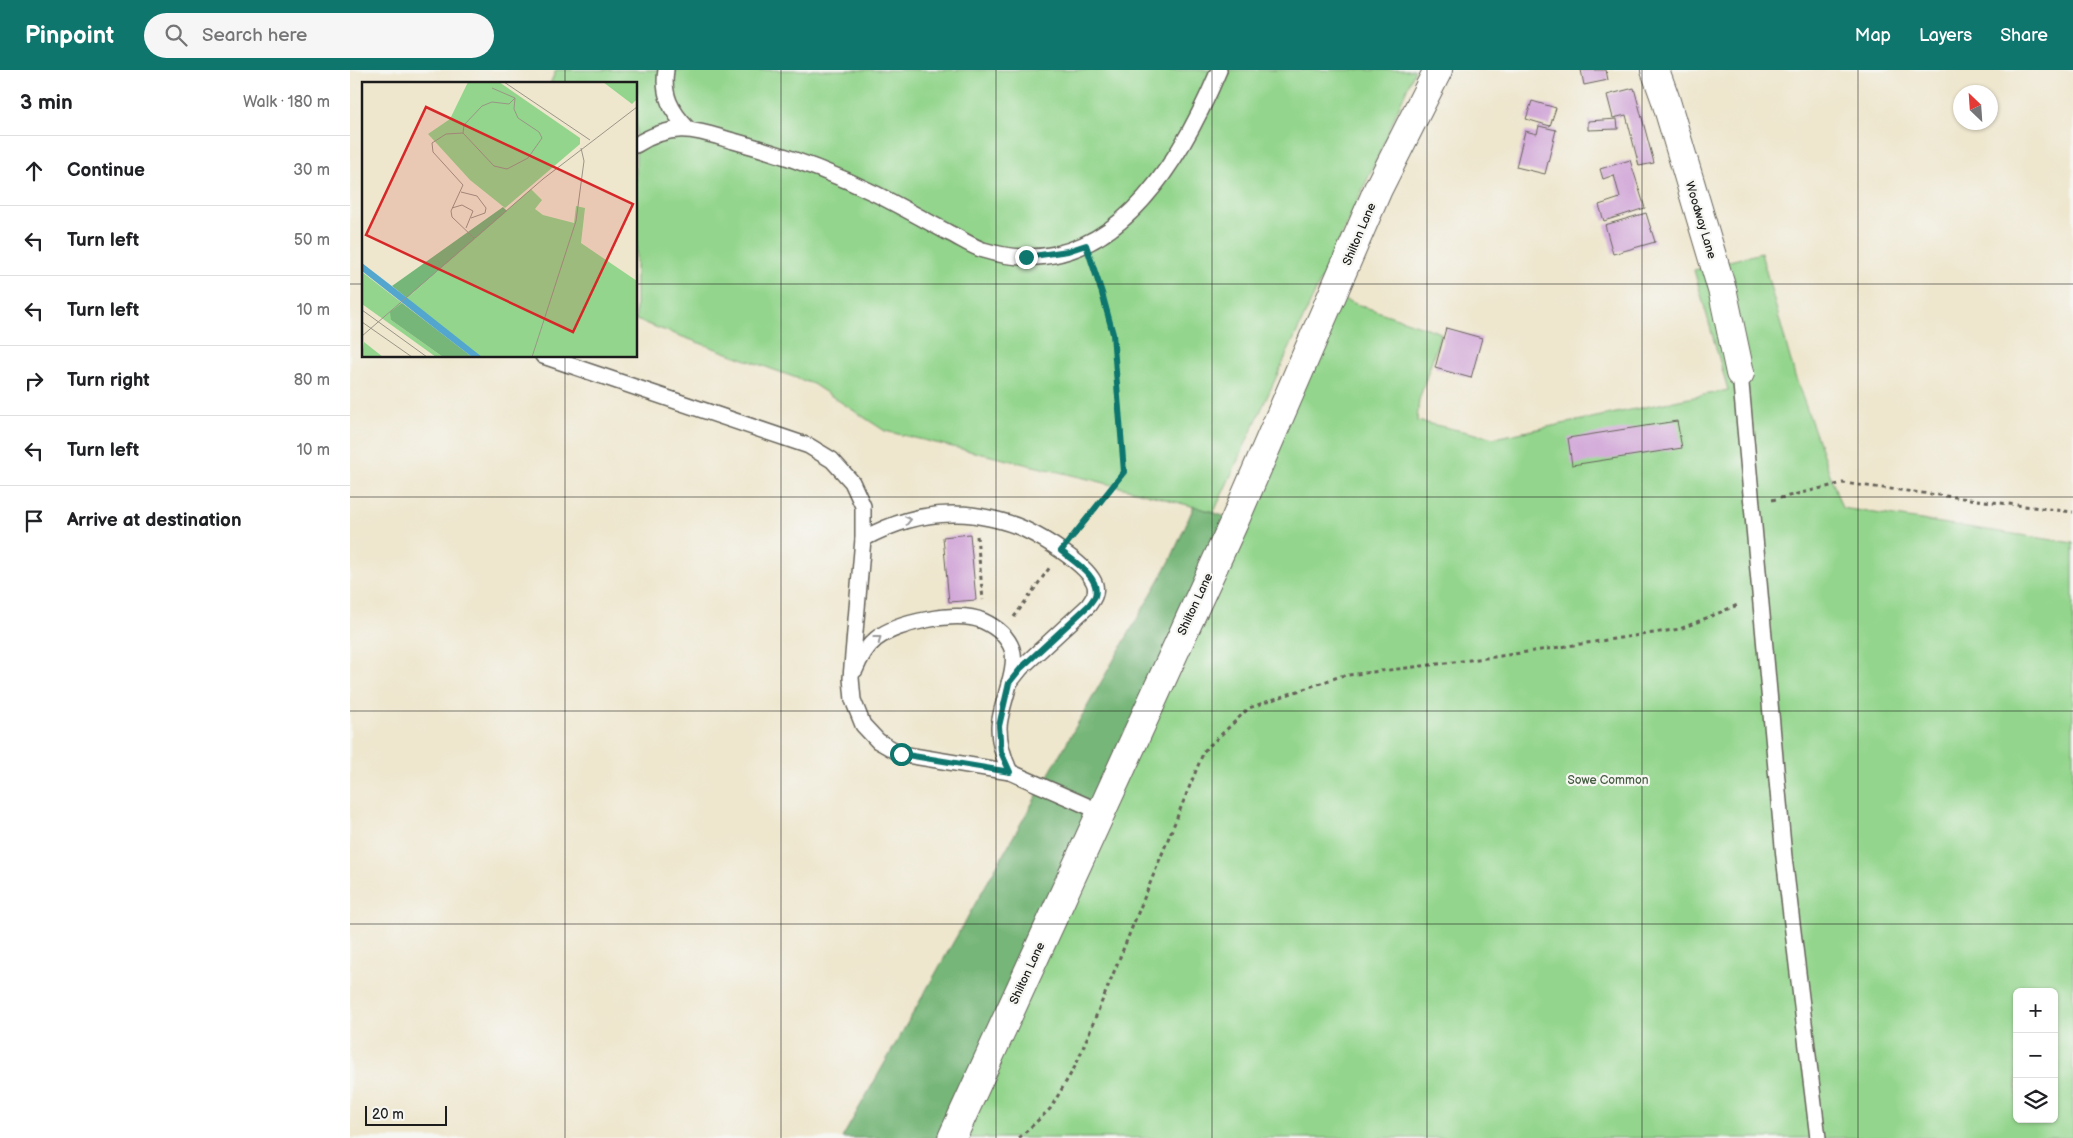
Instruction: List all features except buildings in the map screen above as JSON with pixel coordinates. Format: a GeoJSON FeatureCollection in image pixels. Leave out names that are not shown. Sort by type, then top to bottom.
{"type":"FeatureCollection","features":[{"type":"Feature","properties":{"kind":"street","name":"Shilton Lane"},"geometry":{"type":"LineString","coordinates":[[952,1138],[1235,520],[1378,189],[1438,70]]}},
{"type":"Feature","properties":{"kind":"street","name":"Woodway Lane"},"geometry":{"type":"LineString","coordinates":[[1654,70],[1665,98],[1723,293],[1740,372]]}},
{"type":"Feature","properties":{"kind":"lane"},"geometry":{"type":"LineString","coordinates":[[666,70],[665,92],[670,107],[688,129]]}},
{"type":"Feature","properties":{"kind":"lane"},"geometry":{"type":"LineString","coordinates":[[638,143],[668,131],[688,129],[782,155],[875,193],[980,249],[1000,255],[1026,257],[1061,253],[1086,245],[1104,235],[1156,185],[1180,149],[1219,70]]}},
{"type":"Feature","properties":{"kind":"lane"},"geometry":{"type":"LineString","coordinates":[[549,358],[809,446],[832,460],[852,482],[863,506],[863,539],[851,678],[853,700],[864,725],[878,741],[901,754],[1010,772],[1101,812]]}},
{"type":"Feature","properties":{"kind":"lane"},"geometry":{"type":"LineString","coordinates":[[1740,372],[1784,857],[1818,1138]]}},
{"type":"Feature","properties":{"kind":"lane"},"geometry":{"type":"LineString","coordinates":[[863,539],[881,529],[902,521],[930,515],[957,514],[976,516],[1023,528],[1061,551],[1091,578],[1095,587],[1095,596],[1088,606],[1021,668],[1009,683]]}},
{"type":"Feature","properties":{"kind":"lane"},"geometry":{"type":"LineString","coordinates":[[851,678],[866,650],[876,639],[893,629],[932,619],[963,617],[982,620],[1004,633],[1013,651],[1013,664],[999,726],[1001,752],[1010,772]]}},
{"type":"Feature","properties":{"kind":"path"},"geometry":{"type":"LineString","coordinates":[[1006,616],[1014,618],[1061,551],[1124,472],[1113,334],[1086,245]]}},
{"type":"Feature","properties":{"kind":"path"},"geometry":{"type":"LineString","coordinates":[[1752,505],[1843,483],[2073,512]]}},
{"type":"Feature","properties":{"kind":"path"},"geometry":{"type":"LineString","coordinates":[[976,516],[984,609]]}},
{"type":"Feature","properties":{"kind":"path"},"geometry":{"type":"LineString","coordinates":[[1019,1138],[1050,1109],[1076,1065],[1204,751],[1249,708],[1341,676],[1494,658],[1680,629],[1760,596]]}},
{"type":"Feature","properties":{"kind":"green space"},"geometry":{"type":"Polygon","coordinates":[[[556,70],[1415,70],[1374,165],[1214,512],[1101,482],[885,431],[813,384],[638,321],[638,82],[551,82],[556,70]]]}},
{"type":"Feature","properties":{"kind":"green space","name":"Sowe Common"},"geometry":{"type":"Polygon","coordinates":[[[1761,253],[1795,376],[1842,508],[2073,543],[2073,1138],[952,1138],[1333,296],[1441,333],[1419,400],[1417,421],[1494,438],[1728,390],[1694,270],[1761,253]]]}},
{"type":"Feature","properties":{"kind":"green space"},"geometry":{"type":"Polygon","coordinates":[[[1194,506],[1235,520],[952,1138],[842,1138],[1170,561],[1194,506]]]}},
{"type":"Feature","properties":{"kind":"route"},"geometry":{"type":"LineString","coordinates":[[901,754],[1010,772],[1001,752],[999,726],[1009,683],[1021,668],[1088,606],[1095,596],[1095,587],[1091,578],[1083,568],[1061,551],[1124,472],[1113,334],[1086,245],[1046,256],[1026,257]]}}]}
